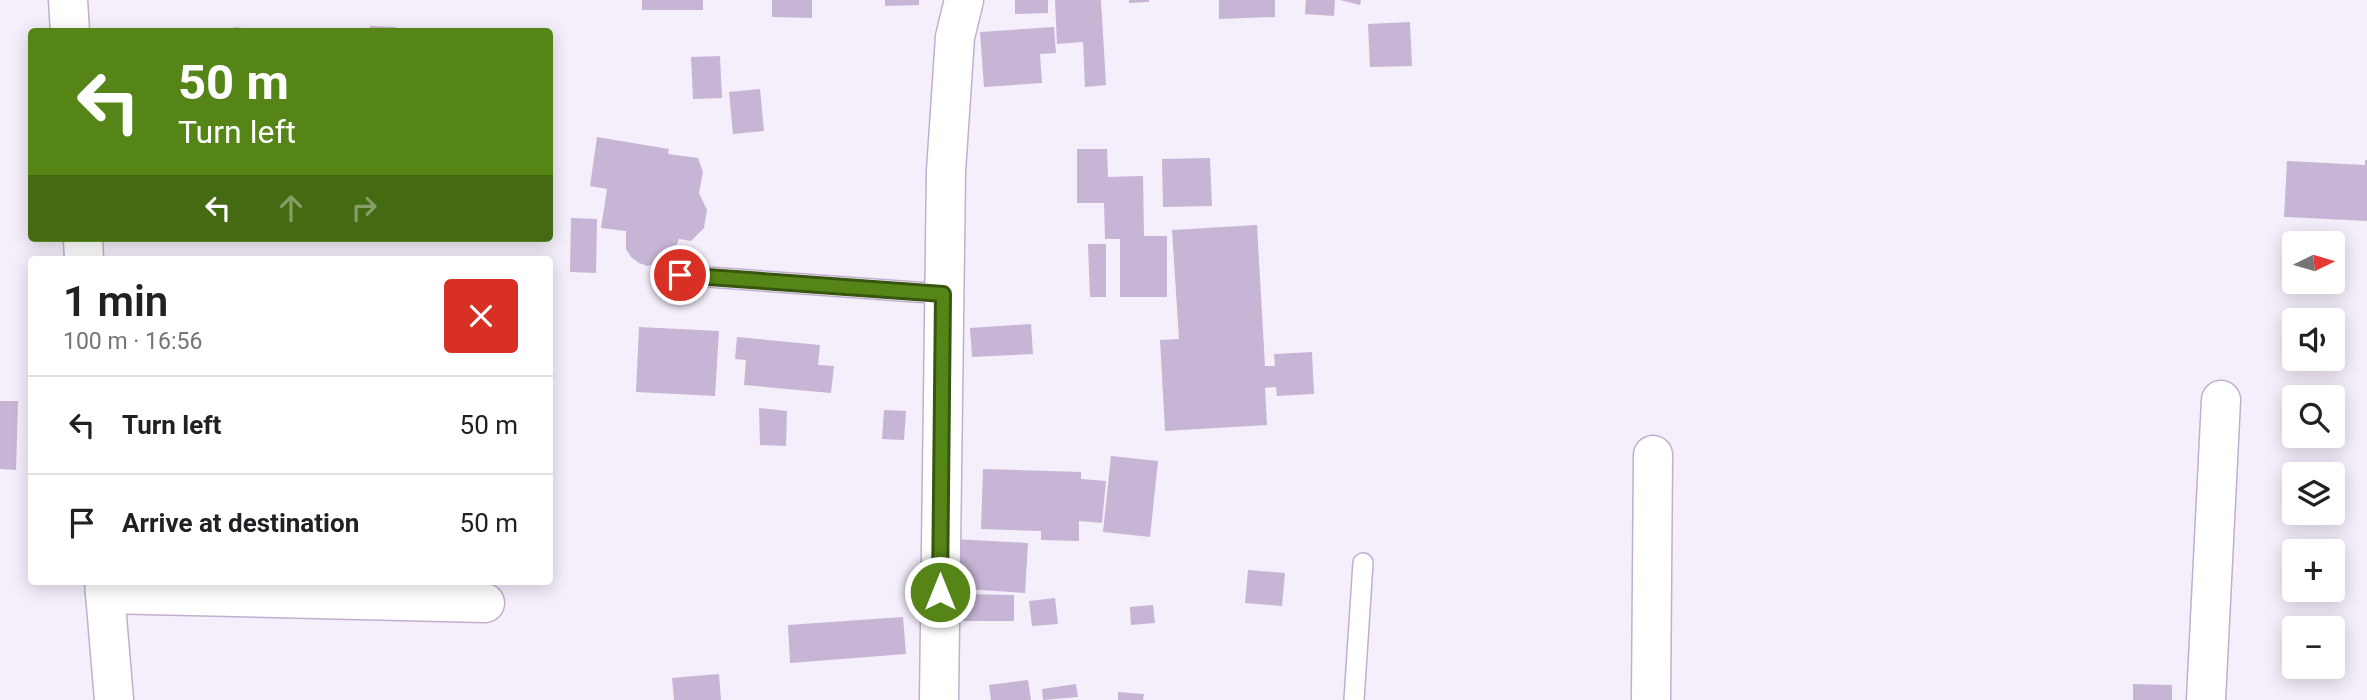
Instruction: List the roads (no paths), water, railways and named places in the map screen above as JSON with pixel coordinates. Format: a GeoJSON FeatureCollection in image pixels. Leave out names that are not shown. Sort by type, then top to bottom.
{"type":"FeatureCollection","features":[{"type":"Feature","properties":{"kind":"street"},"geometry":{"type":"LineString","coordinates":[[68,0],[70,28]]}},
{"type":"Feature","properties":{"kind":"street"},"geometry":{"type":"LineString","coordinates":[[939,700],[946,171],[955,37],[964,0]]}},
{"type":"Feature","properties":{"kind":"street"},"geometry":{"type":"LineString","coordinates":[[2206,700],[2221,400]]}},
{"type":"Feature","properties":{"kind":"street"},"geometry":{"type":"LineString","coordinates":[[1651,700],[1653,455]]}},
{"type":"Feature","properties":{"kind":"street"},"geometry":{"type":"LineString","coordinates":[[114,700],[105,588],[485,603]]}},
{"type":"Feature","properties":{"kind":"lane"},"geometry":{"type":"LineString","coordinates":[[680,275],[943,294]]}},
{"type":"Feature","properties":{"kind":"lane"},"geometry":{"type":"LineString","coordinates":[[1354,700],[1363,564]]}}]}
